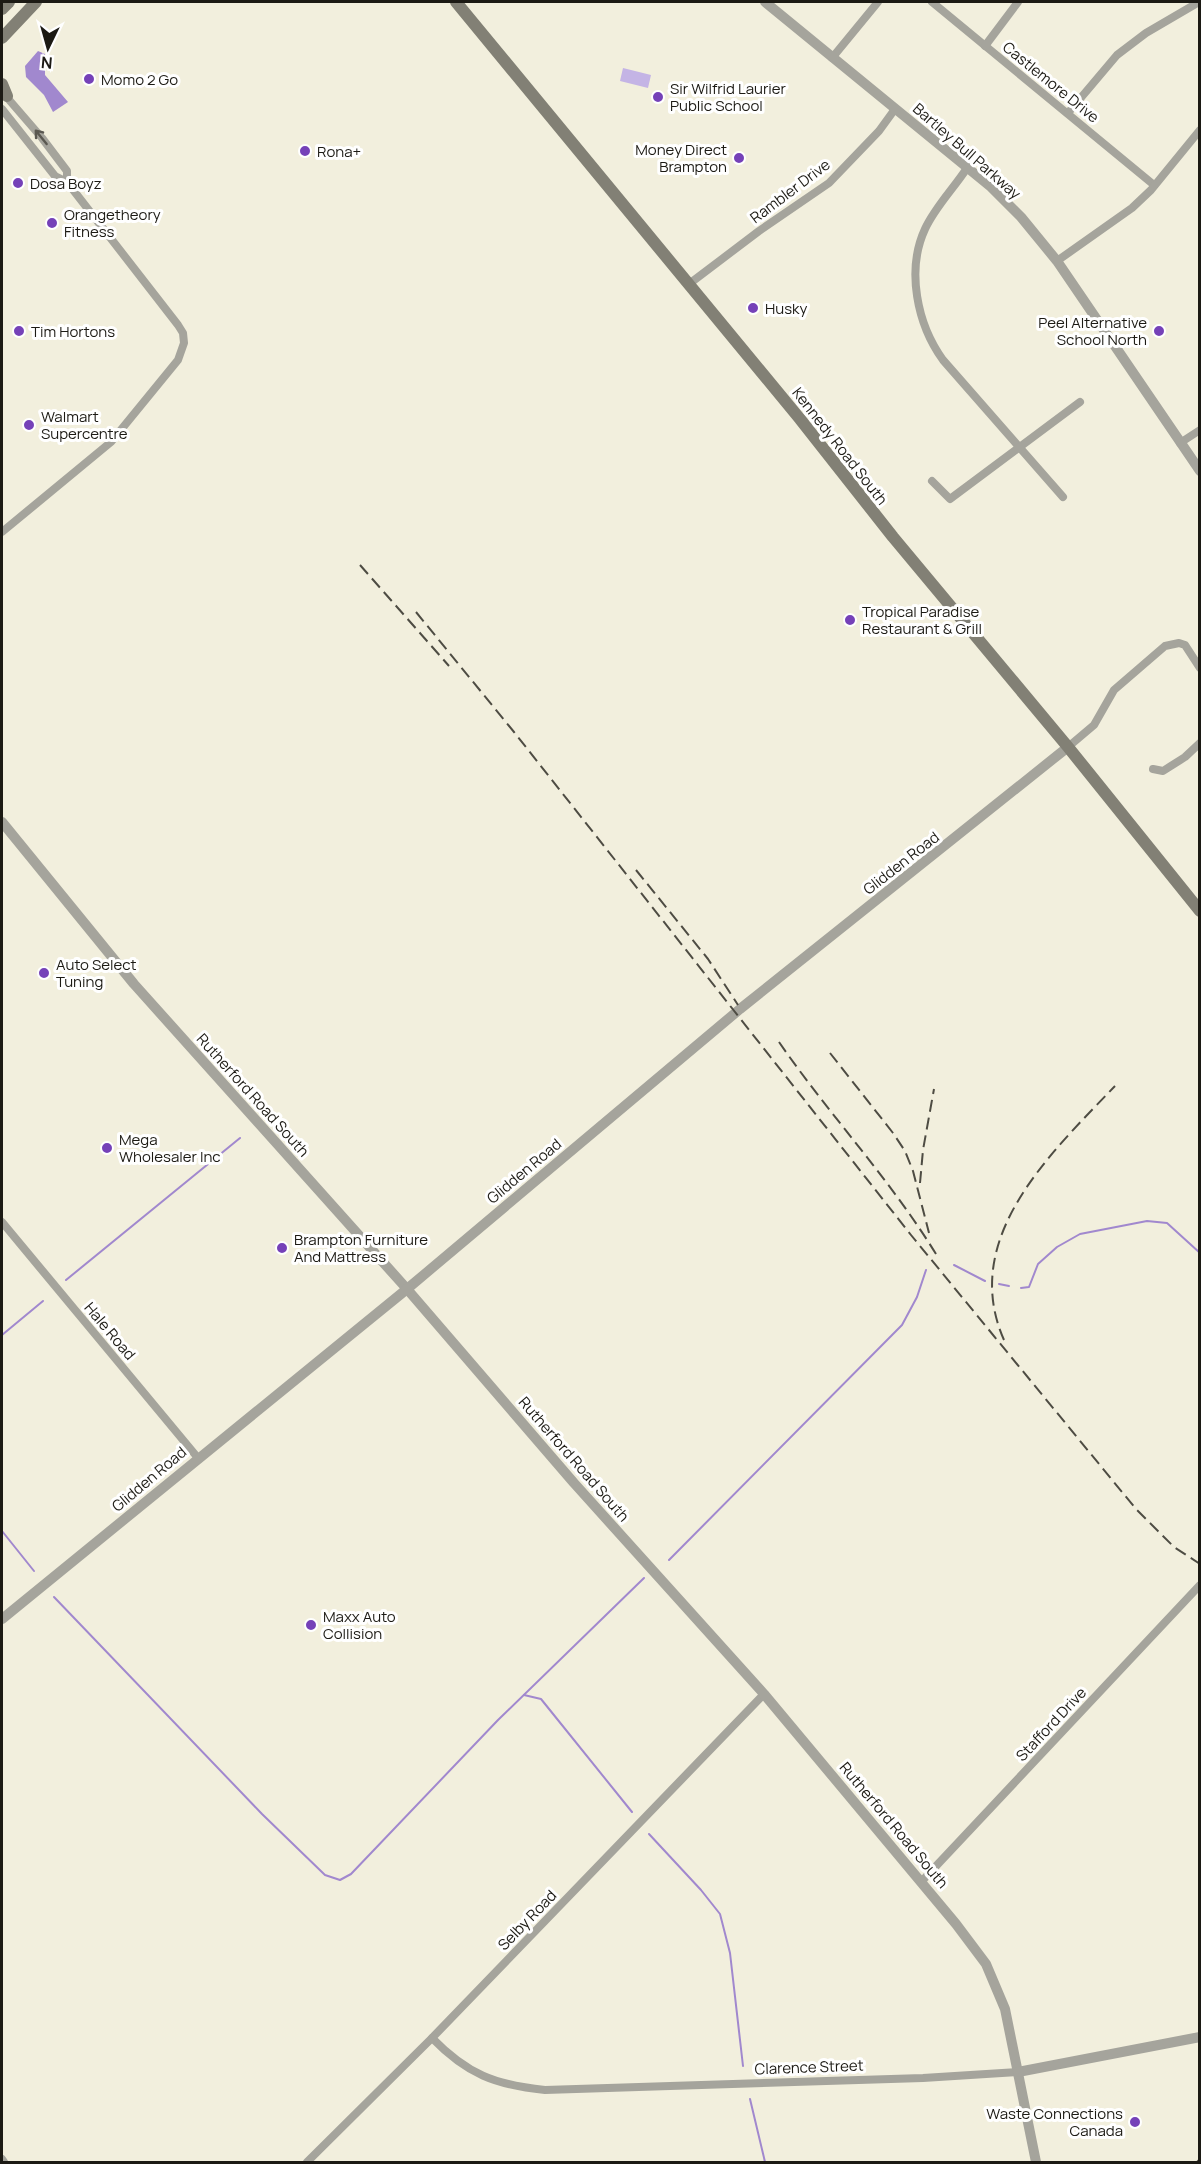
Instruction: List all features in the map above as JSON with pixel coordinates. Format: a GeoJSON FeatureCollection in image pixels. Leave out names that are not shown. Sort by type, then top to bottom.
{"type":"FeatureCollection","features":[{"type":"Feature","properties":{"kind":"main road"},"geometry":{"type":"LineString","coordinates":[[2,9],[9,2]]}},
{"type":"Feature","properties":{"kind":"main road"},"geometry":{"type":"LineString","coordinates":[[2,38],[36,2]]}},
{"type":"Feature","properties":{"kind":"main road","name":"Kennedy Road South"},"geometry":{"type":"LineString","coordinates":[[456,2],[1200,910]]}},
{"type":"Feature","properties":{"kind":"street","name":"Bartley Bull Parkway"},"geometry":{"type":"LineString","coordinates":[[765,2],[991,187],[1021,217],[1057,261],[1200,471]]}},
{"type":"Feature","properties":{"kind":"street"},"geometry":{"type":"LineString","coordinates":[[832,58],[878,2]]}},
{"type":"Feature","properties":{"kind":"street","name":"Castlemore Drive"},"geometry":{"type":"LineString","coordinates":[[932,2],[1154,185]]}},
{"type":"Feature","properties":{"kind":"street"},"geometry":{"type":"LineString","coordinates":[[985,46],[1018,2]]}},
{"type":"Feature","properties":{"kind":"street"},"geometry":{"type":"LineString","coordinates":[[1068,112],[1118,56],[1146,33],[1198,2]]}},
{"type":"Feature","properties":{"kind":"street"},"geometry":{"type":"LineString","coordinates":[[3,91],[67,171],[67,182]]}},
{"type":"Feature","properties":{"kind":"street"},"geometry":{"type":"LineString","coordinates":[[2,109],[55,176],[67,182],[183,333],[183,352],[178,360],[111,442],[2,532]]}},
{"type":"Feature","properties":{"kind":"street","name":"Rambler Drive"},"geometry":{"type":"LineString","coordinates":[[689,284],[759,231],[829,183],[879,131],[895,109]]}},
{"type":"Feature","properties":{"kind":"street"},"geometry":{"type":"LineString","coordinates":[[1057,261],[1132,208],[1200,130]]}},
{"type":"Feature","properties":{"kind":"street"},"geometry":{"type":"LineString","coordinates":[[968,168],[930,220],[921,238],[917,253],[916,297],[934,348],[1063,496]]}},
{"type":"Feature","properties":{"kind":"street"},"geometry":{"type":"LineString","coordinates":[[932,481],[950,499],[1080,402]]}},
{"type":"Feature","properties":{"kind":"street"},"geometry":{"type":"LineString","coordinates":[[1180,443],[1200,430]]}},
{"type":"Feature","properties":{"kind":"street"},"geometry":{"type":"LineString","coordinates":[[1068,747],[1094,725],[1114,690],[1165,646],[1179,643],[1185,645],[1200,668]]}},
{"type":"Feature","properties":{"kind":"street"},"geometry":{"type":"LineString","coordinates":[[1153,768],[1163,771],[1185,757],[1200,743]]}},
{"type":"Feature","properties":{"kind":"street","name":"Glidden Road"},"geometry":{"type":"LineString","coordinates":[[2,1619],[407,1289],[740,1009],[1068,747]]}},
{"type":"Feature","properties":{"kind":"street","name":"Rutherford Road South"},"geometry":{"type":"LineString","coordinates":[[2,822],[134,984],[407,1289],[574,1483],[764,1694],[922,1881],[986,1964],[1005,2009],[1036,2163]]}},
{"type":"Feature","properties":{"kind":"street","name":"Hale Road"},"geometry":{"type":"LineString","coordinates":[[2,1222],[198,1458]]}},
{"type":"Feature","properties":{"kind":"street","name":"Stafford Drive"},"geometry":{"type":"LineString","coordinates":[[922,1881],[1200,1585]]}},
{"type":"Feature","properties":{"kind":"street","name":"Selby Road"},"geometry":{"type":"LineString","coordinates":[[307,2163],[432,2038],[764,1694]]}},
{"type":"Feature","properties":{"kind":"street","name":"Clarence Street"},"geometry":{"type":"LineString","coordinates":[[432,2038],[448,2055],[479,2075],[521,2088],[545,2090],[877,2080],[1018,2072],[1200,2037]]}},
{"type":"Feature","properties":{"kind":"shaded area"},"geometry":{"type":"Polygon","coordinates":[[[38,51],[45,54],[45,75],[68,102],[53,112],[44,95],[26,77],[25,66],[38,51]]]}},
{"type":"Feature","properties":{"kind":"shaded area"},"geometry":{"type":"Polygon","coordinates":[[[623,68],[651,75],[648,88],[620,81],[623,68]]]}},
{"type":"Feature","properties":{"kind":"waterway"},"geometry":{"type":"LineString","coordinates":[[66,1280],[240,1138]]}},
{"type":"Feature","properties":{"kind":"waterway"},"geometry":{"type":"LineString","coordinates":[[1021,1288],[1029,1287],[1038,1264],[1057,1247],[1080,1234],[1147,1221],[1167,1223],[1200,1253]]}},
{"type":"Feature","properties":{"kind":"waterway"},"geometry":{"type":"LineString","coordinates":[[954,1265],[985,1281]]}},
{"type":"Feature","properties":{"kind":"waterway"},"geometry":{"type":"LineString","coordinates":[[669,1560],[902,1325],[917,1297],[926,1270]]}},
{"type":"Feature","properties":{"kind":"waterway"},"geometry":{"type":"LineString","coordinates":[[999,1284],[1009,1286]]}},
{"type":"Feature","properties":{"kind":"waterway"},"geometry":{"type":"LineString","coordinates":[[2,1335],[43,1301]]}},
{"type":"Feature","properties":{"kind":"waterway"},"geometry":{"type":"LineString","coordinates":[[2,1531],[34,1571]]}},
{"type":"Feature","properties":{"kind":"waterway"},"geometry":{"type":"LineString","coordinates":[[54,1597],[262,1814],[325,1875],[340,1880],[351,1874],[498,1720],[644,1578]]}},
{"type":"Feature","properties":{"kind":"waterway"},"geometry":{"type":"LineString","coordinates":[[524,1695],[541,1699],[632,1812]]}},
{"type":"Feature","properties":{"kind":"waterway"},"geometry":{"type":"LineString","coordinates":[[649,1834],[720,1914],[730,1953],[743,2066]]}},
{"type":"Feature","properties":{"kind":"waterway"},"geometry":{"type":"LineString","coordinates":[[750,2099],[765,2162]]}},
{"type":"Feature","properties":{"kind":"railway"},"geometry":{"type":"LineString","coordinates":[[360,565],[449,666]]}},
{"type":"Feature","properties":{"kind":"railway"},"geometry":{"type":"LineString","coordinates":[[416,612],[514,732],[911,1235],[1136,1509],[1174,1547],[1200,1564]]}},
{"type":"Feature","properties":{"kind":"railway"},"geometry":{"type":"LineString","coordinates":[[636,870],[708,959],[738,1005]]}},
{"type":"Feature","properties":{"kind":"railway"},"geometry":{"type":"LineString","coordinates":[[779,1042],[921,1230],[939,1259]]}},
{"type":"Feature","properties":{"kind":"railway"},"geometry":{"type":"LineString","coordinates":[[830,1053],[905,1151],[913,1171],[929,1233]]}},
{"type":"Feature","properties":{"kind":"railway"},"geometry":{"type":"LineString","coordinates":[[1004,1340],[993,1303],[993,1267],[1002,1232],[1019,1200],[1040,1169],[1115,1086]]}},
{"type":"Feature","properties":{"kind":"railway"},"geometry":{"type":"LineString","coordinates":[[920,1183],[923,1150],[934,1089]]}},
{"type":"Feature","properties":{"kind":"railway"},"geometry":{"type":"LineString","coordinates":[[1197,2162],[1200,2159]]}},
{"type":"Feature","properties":{"kind":"place","name":"Momo 2 Go"},"geometry":{"type":"Point","coordinates":[89,79]}},
{"type":"Feature","properties":{"kind":"place","name":"Sir Wilfrid Laurier Public School"},"geometry":{"type":"Point","coordinates":[658,97]}},
{"type":"Feature","properties":{"kind":"place","name":"Rona+"},"geometry":{"type":"Point","coordinates":[305,151]}},
{"type":"Feature","properties":{"kind":"place","name":"Money Direct Brampton"},"geometry":{"type":"Point","coordinates":[739,158]}},
{"type":"Feature","properties":{"kind":"place","name":"Dosa Boyz"},"geometry":{"type":"Point","coordinates":[18,183]}},
{"type":"Feature","properties":{"kind":"place","name":"Orangetheory Fitness"},"geometry":{"type":"Point","coordinates":[52,223]}},
{"type":"Feature","properties":{"kind":"place","name":"Husky"},"geometry":{"type":"Point","coordinates":[753,308]}},
{"type":"Feature","properties":{"kind":"place","name":"Tim Hortons"},"geometry":{"type":"Point","coordinates":[19,331]}},
{"type":"Feature","properties":{"kind":"place","name":"Peel Alternative School North"},"geometry":{"type":"Point","coordinates":[1159,331]}},
{"type":"Feature","properties":{"kind":"place","name":"Walmart Supercentre"},"geometry":{"type":"Point","coordinates":[29,425]}},
{"type":"Feature","properties":{"kind":"place","name":"Tropical Paradise Restaurant & Grill"},"geometry":{"type":"Point","coordinates":[850,620]}},
{"type":"Feature","properties":{"kind":"place","name":"Auto Select Tuning"},"geometry":{"type":"Point","coordinates":[44,973]}},
{"type":"Feature","properties":{"kind":"place","name":"Mega Wholesaler Inc"},"geometry":{"type":"Point","coordinates":[107,1148]}},
{"type":"Feature","properties":{"kind":"place","name":"Brampton Furniture And Mattress"},"geometry":{"type":"Point","coordinates":[282,1248]}},
{"type":"Feature","properties":{"kind":"place","name":"Maxx Auto Collision"},"geometry":{"type":"Point","coordinates":[311,1625]}},
{"type":"Feature","properties":{"kind":"place","name":"Waste Connections Canada"},"geometry":{"type":"Point","coordinates":[1135,2122]}}]}
